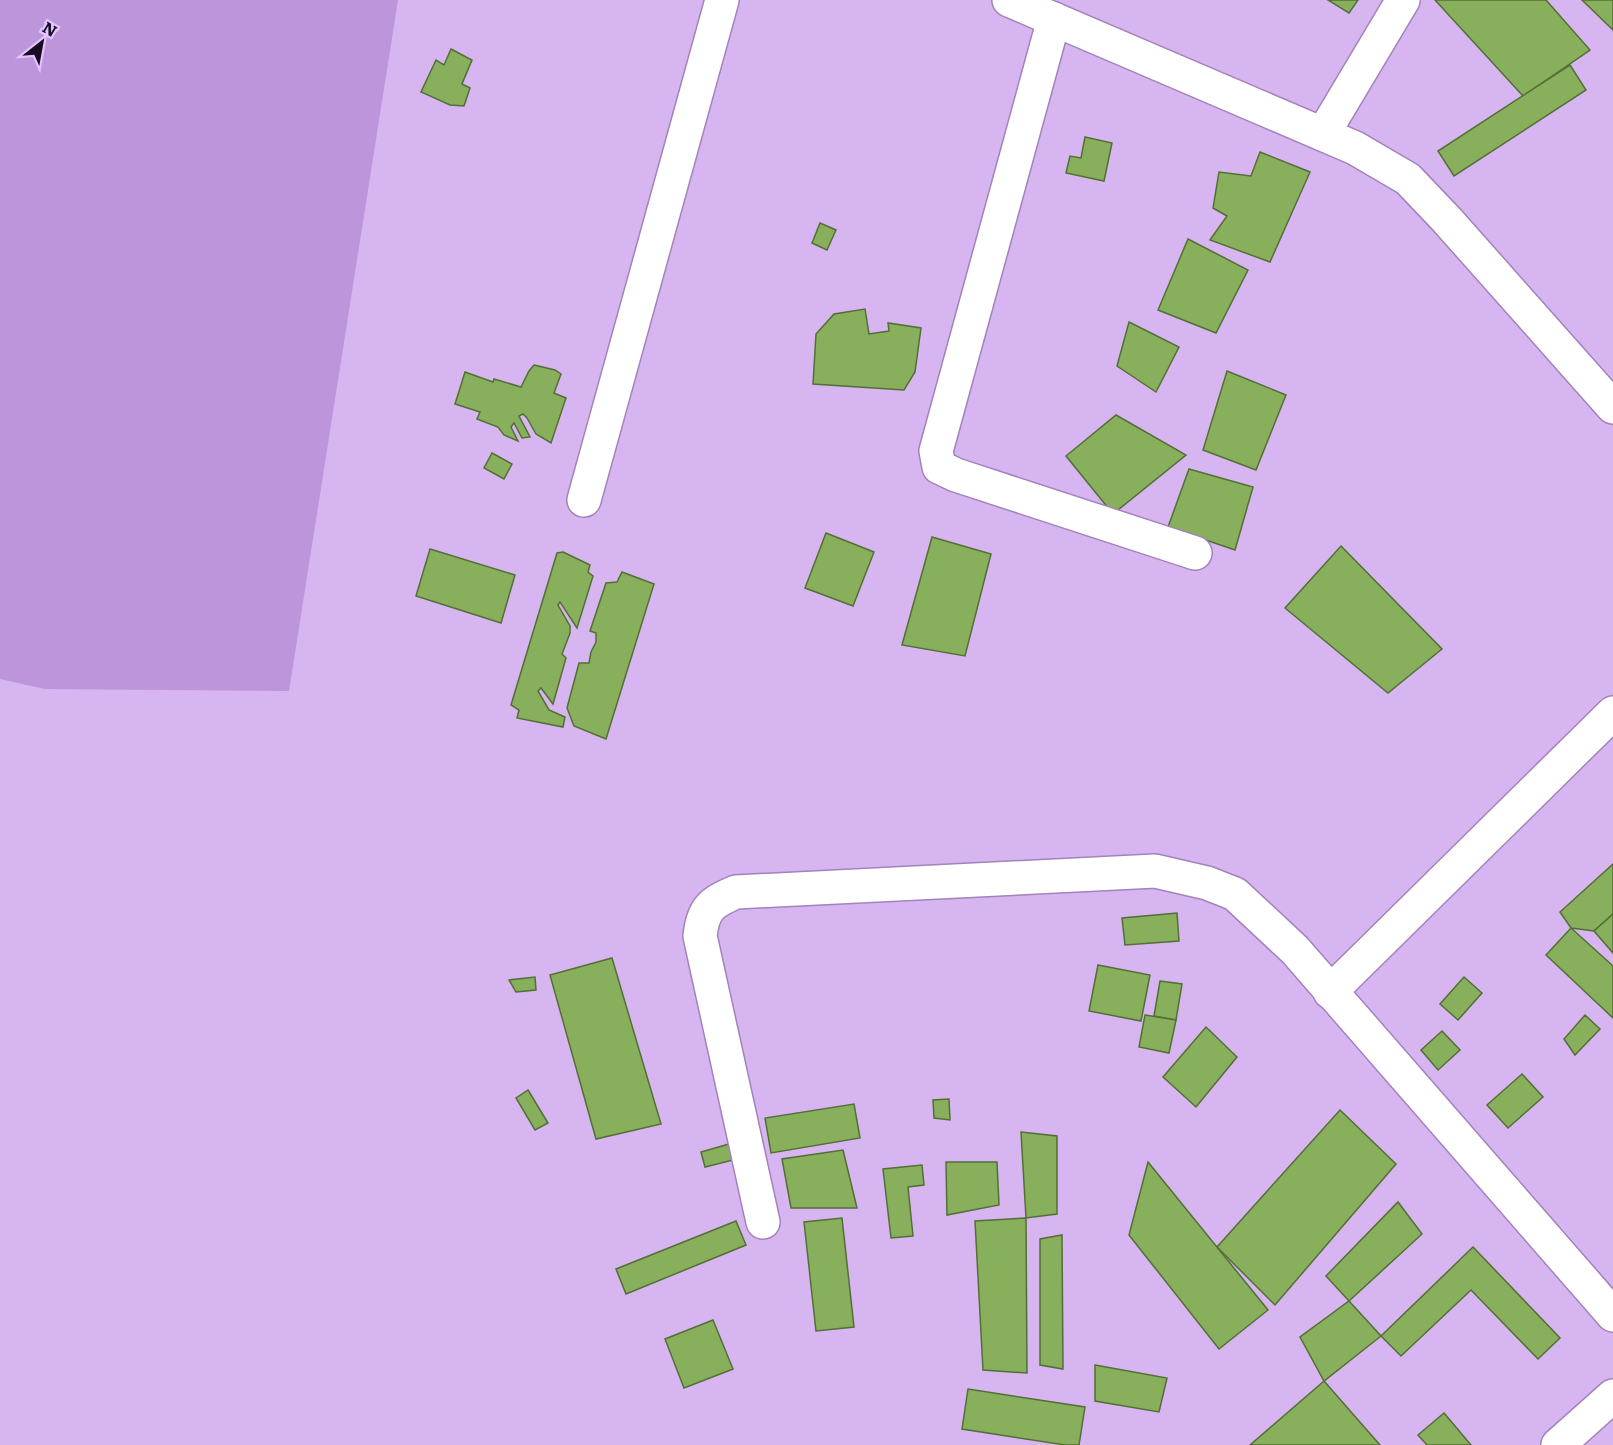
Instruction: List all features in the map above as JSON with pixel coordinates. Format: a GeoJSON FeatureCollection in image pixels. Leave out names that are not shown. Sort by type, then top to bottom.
{"type":"FeatureCollection","features":[{"type":"Feature","properties":{"kind":"street"},"geometry":{"type":"LineString","coordinates":[[584,500],[722,0]]}},
{"type":"Feature","properties":{"kind":"street"},"geometry":{"type":"LineString","coordinates":[[1009,0],[1355,148],[1408,180],[1447,220],[1613,407]]}},
{"type":"Feature","properties":{"kind":"street"},"geometry":{"type":"LineString","coordinates":[[1323,134],[1403,0]]}},
{"type":"Feature","properties":{"kind":"street"},"geometry":{"type":"LineString","coordinates":[[1054,19],[936,452],[939,467],[956,475],[1195,553]]}},
{"type":"Feature","properties":{"kind":"street"},"geometry":{"type":"LineString","coordinates":[[1330,992],[1613,713]]}},
{"type":"Feature","properties":{"kind":"street"},"geometry":{"type":"LineString","coordinates":[[763,1222],[700,936],[702,918],[715,901],[736,892],[1155,871],[1207,883],[1235,894],[1295,950],[1613,1315]]}},
{"type":"Feature","properties":{"kind":"street"},"geometry":{"type":"LineString","coordinates":[[1558,1445],[1613,1396]]}},
{"type":"Feature","properties":{"kind":"shaded area"},"geometry":{"type":"Polygon","coordinates":[[[0,0],[398,0],[289,691],[45,689],[0,679],[0,0]]]}},
{"type":"Feature","properties":{"kind":"building"},"geometry":{"type":"Polygon","coordinates":[[[1328,0],[1358,0],[1349,13],[1328,0]]]}},
{"type":"Feature","properties":{"kind":"building"},"geometry":{"type":"Polygon","coordinates":[[[1435,0],[1546,0],[1590,50],[1523,96],[1435,0]]]}},
{"type":"Feature","properties":{"kind":"building"},"geometry":{"type":"Polygon","coordinates":[[[1582,0],[1613,0],[1613,30],[1582,0]]]}},
{"type":"Feature","properties":{"kind":"building"},"geometry":{"type":"Polygon","coordinates":[[[451,49],[472,60],[462,84],[470,88],[464,106],[450,105],[421,92],[436,60],[444,65],[451,49]]]}},
{"type":"Feature","properties":{"kind":"building"},"geometry":{"type":"Polygon","coordinates":[[[1570,65],[1586,90],[1454,176],[1438,151],[1570,65]]]}},
{"type":"Feature","properties":{"kind":"building"},"geometry":{"type":"Polygon","coordinates":[[[1085,137],[1112,143],[1104,181],[1066,173],[1070,156],[1081,158],[1085,137]]]}},
{"type":"Feature","properties":{"kind":"building"},"geometry":{"type":"Polygon","coordinates":[[[1260,152],[1310,172],[1270,262],[1210,240],[1227,216],[1213,208],[1219,172],[1251,176],[1260,152]]]}},
{"type":"Feature","properties":{"kind":"building"},"geometry":{"type":"Polygon","coordinates":[[[820,223],[836,230],[827,250],[812,243],[820,223]]]}},
{"type":"Feature","properties":{"kind":"building"},"geometry":{"type":"Polygon","coordinates":[[[1188,239],[1248,270],[1216,333],[1158,310],[1188,239]]]}},
{"type":"Feature","properties":{"kind":"building"},"geometry":{"type":"Polygon","coordinates":[[[865,309],[869,334],[889,331],[888,323],[921,328],[915,372],[904,390],[813,384],[816,334],[834,314],[865,309]]]}},
{"type":"Feature","properties":{"kind":"building"},"geometry":{"type":"Polygon","coordinates":[[[1129,322],[1179,347],[1156,392],[1117,366],[1129,322]]]}},
{"type":"Feature","properties":{"kind":"building"},"geometry":{"type":"Polygon","coordinates":[[[534,365],[555,370],[561,374],[554,393],[566,398],[551,443],[536,434],[523,414],[519,416],[530,437],[522,438],[514,423],[511,427],[518,441],[504,435],[498,427],[477,419],[480,412],[455,404],[465,372],[493,382],[494,379],[521,387],[534,365]]]}},
{"type":"Feature","properties":{"kind":"building"},"geometry":{"type":"Polygon","coordinates":[[[1227,371],[1286,395],[1256,470],[1203,450],[1227,371]]]}},
{"type":"Feature","properties":{"kind":"building"},"geometry":{"type":"Polygon","coordinates":[[[1116,415],[1186,455],[1113,514],[1066,456],[1116,415]]]}},
{"type":"Feature","properties":{"kind":"building"},"geometry":{"type":"Polygon","coordinates":[[[492,453],[512,464],[504,479],[484,468],[492,453]]]}},
{"type":"Feature","properties":{"kind":"building"},"geometry":{"type":"Polygon","coordinates":[[[1189,469],[1253,487],[1235,550],[1168,527],[1189,469]]]}},
{"type":"Feature","properties":{"kind":"building"},"geometry":{"type":"Polygon","coordinates":[[[826,533],[874,552],[853,606],[805,588],[826,533]]]}},
{"type":"Feature","properties":{"kind":"building"},"geometry":{"type":"Polygon","coordinates":[[[932,537],[991,554],[965,656],[902,645],[932,537]]]}},
{"type":"Feature","properties":{"kind":"building"},"geometry":{"type":"Polygon","coordinates":[[[1341,546],[1442,649],[1388,693],[1285,608],[1341,546]]]}},
{"type":"Feature","properties":{"kind":"building"},"geometry":{"type":"Polygon","coordinates":[[[430,549],[515,575],[501,623],[416,596],[430,549]]]}},
{"type":"Feature","properties":{"kind":"building"},"geometry":{"type":"Polygon","coordinates":[[[563,552],[590,565],[588,572],[593,576],[577,628],[560,602],[558,605],[570,626],[570,633],[562,654],[566,658],[553,704],[541,688],[538,691],[549,710],[565,717],[563,727],[517,718],[519,710],[511,705],[557,553],[563,552]]]}},
{"type":"Feature","properties":{"kind":"building"},"geometry":{"type":"Polygon","coordinates":[[[622,572],[654,584],[606,739],[574,726],[567,708],[579,663],[589,663],[596,642],[596,633],[590,631],[606,583],[617,582],[622,572]]]}},
{"type":"Feature","properties":{"kind":"building"},"geometry":{"type":"Polygon","coordinates":[[[1613,864],[1613,914],[1594,931],[1571,928],[1560,912],[1613,864]]]}},
{"type":"Feature","properties":{"kind":"building"},"geometry":{"type":"Polygon","coordinates":[[[1177,913],[1179,941],[1125,945],[1122,918],[1177,913]]]}},
{"type":"Feature","properties":{"kind":"building"},"geometry":{"type":"Polygon","coordinates":[[[1613,914],[1613,953],[1594,931],[1613,914]]]}},
{"type":"Feature","properties":{"kind":"building"},"geometry":{"type":"Polygon","coordinates":[[[1571,928],[1613,966],[1613,1018],[1546,955],[1571,928]]]}},
{"type":"Feature","properties":{"kind":"building"},"geometry":{"type":"Polygon","coordinates":[[[612,958],[661,1124],[596,1139],[550,975],[612,958]]]}},
{"type":"Feature","properties":{"kind":"building"},"geometry":{"type":"Polygon","coordinates":[[[1098,965],[1150,975],[1141,1021],[1089,1011],[1098,965]]]}},
{"type":"Feature","properties":{"kind":"building"},"geometry":{"type":"Polygon","coordinates":[[[535,977],[536,990],[516,992],[509,980],[535,977]]]}},
{"type":"Feature","properties":{"kind":"building"},"geometry":{"type":"Polygon","coordinates":[[[1464,977],[1482,993],[1458,1020],[1440,1004],[1464,977]]]}},
{"type":"Feature","properties":{"kind":"building"},"geometry":{"type":"Polygon","coordinates":[[[1160,981],[1182,984],[1176,1020],[1154,1016],[1160,981]]]}},
{"type":"Feature","properties":{"kind":"building"},"geometry":{"type":"Polygon","coordinates":[[[1145,1015],[1176,1020],[1169,1053],[1139,1047],[1145,1015]]]}},
{"type":"Feature","properties":{"kind":"building"},"geometry":{"type":"Polygon","coordinates":[[[1585,1015],[1600,1029],[1575,1055],[1564,1039],[1585,1015]]]}},
{"type":"Feature","properties":{"kind":"building"},"geometry":{"type":"Polygon","coordinates":[[[1206,1027],[1237,1057],[1196,1107],[1163,1077],[1206,1027]]]}},
{"type":"Feature","properties":{"kind":"building"},"geometry":{"type":"Polygon","coordinates":[[[1442,1031],[1460,1050],[1438,1070],[1421,1050],[1442,1031]]]}},
{"type":"Feature","properties":{"kind":"building"},"geometry":{"type":"Polygon","coordinates":[[[1522,1074],[1543,1097],[1508,1128],[1487,1105],[1522,1074]]]}},
{"type":"Feature","properties":{"kind":"building"},"geometry":{"type":"Polygon","coordinates":[[[528,1090],[548,1123],[535,1130],[516,1098],[528,1090]]]}},
{"type":"Feature","properties":{"kind":"building"},"geometry":{"type":"Polygon","coordinates":[[[949,1099],[950,1120],[934,1118],[933,1100],[949,1099]]]}},
{"type":"Feature","properties":{"kind":"building"},"geometry":{"type":"Polygon","coordinates":[[[854,1104],[860,1138],[771,1153],[765,1118],[854,1104]]]}},
{"type":"Feature","properties":{"kind":"building"},"geometry":{"type":"Polygon","coordinates":[[[1340,1110],[1396,1164],[1275,1305],[1217,1247],[1340,1110]]]}},
{"type":"Feature","properties":{"kind":"building"},"geometry":{"type":"Polygon","coordinates":[[[1021,1132],[1057,1136],[1057,1214],[1026,1218],[1021,1132]]]}},
{"type":"Feature","properties":{"kind":"building"},"geometry":{"type":"Polygon","coordinates":[[[729,1144],[733,1160],[705,1167],[701,1152],[729,1144]]]}},
{"type":"Feature","properties":{"kind":"building"},"geometry":{"type":"Polygon","coordinates":[[[843,1150],[857,1208],[791,1208],[782,1159],[843,1150]]]}},
{"type":"Feature","properties":{"kind":"building"},"geometry":{"type":"Polygon","coordinates":[[[946,1162],[997,1162],[999,1205],[947,1215],[946,1162]]]}},
{"type":"Feature","properties":{"kind":"building"},"geometry":{"type":"Polygon","coordinates":[[[1148,1162],[1268,1310],[1219,1349],[1129,1235],[1148,1162]]]}},
{"type":"Feature","properties":{"kind":"building"},"geometry":{"type":"Polygon","coordinates":[[[922,1165],[924,1185],[908,1187],[913,1236],[891,1238],[883,1169],[922,1165]]]}},
{"type":"Feature","properties":{"kind":"building"},"geometry":{"type":"Polygon","coordinates":[[[1398,1202],[1422,1234],[1349,1301],[1326,1276],[1398,1202]]]}},
{"type":"Feature","properties":{"kind":"building"},"geometry":{"type":"Polygon","coordinates":[[[842,1218],[854,1327],[816,1331],[804,1222],[842,1218]]]}},
{"type":"Feature","properties":{"kind":"building"},"geometry":{"type":"Polygon","coordinates":[[[1026,1218],[1027,1373],[983,1370],[975,1221],[1026,1218]]]}},
{"type":"Feature","properties":{"kind":"building"},"geometry":{"type":"Polygon","coordinates":[[[736,1221],[746,1245],[626,1294],[616,1269],[736,1221]]]}},
{"type":"Feature","properties":{"kind":"building"},"geometry":{"type":"Polygon","coordinates":[[[1062,1235],[1063,1369],[1040,1365],[1040,1239],[1062,1235]]]}},
{"type":"Feature","properties":{"kind":"building"},"geometry":{"type":"Polygon","coordinates":[[[1473,1247],[1560,1338],[1538,1359],[1471,1290],[1401,1356],[1381,1336],[1473,1247]]]}},
{"type":"Feature","properties":{"kind":"building"},"geometry":{"type":"Polygon","coordinates":[[[1349,1301],[1381,1336],[1324,1381],[1300,1337],[1349,1301]]]}},
{"type":"Feature","properties":{"kind":"building"},"geometry":{"type":"Polygon","coordinates":[[[713,1320],[733,1369],[684,1388],[665,1339],[713,1320]]]}},
{"type":"Feature","properties":{"kind":"building"},"geometry":{"type":"Polygon","coordinates":[[[1095,1365],[1167,1378],[1159,1412],[1095,1401],[1095,1365]]]}},
{"type":"Feature","properties":{"kind":"building"},"geometry":{"type":"Polygon","coordinates":[[[1324,1381],[1380,1445],[1250,1445],[1324,1381]]]}},
{"type":"Feature","properties":{"kind":"building"},"geometry":{"type":"Polygon","coordinates":[[[968,1389],[1085,1407],[1079,1445],[1065,1445],[962,1429],[968,1389]]]}},
{"type":"Feature","properties":{"kind":"building"},"geometry":{"type":"Polygon","coordinates":[[[1444,1413],[1471,1445],[1427,1445],[1418,1435],[1444,1413]]]}}]}
